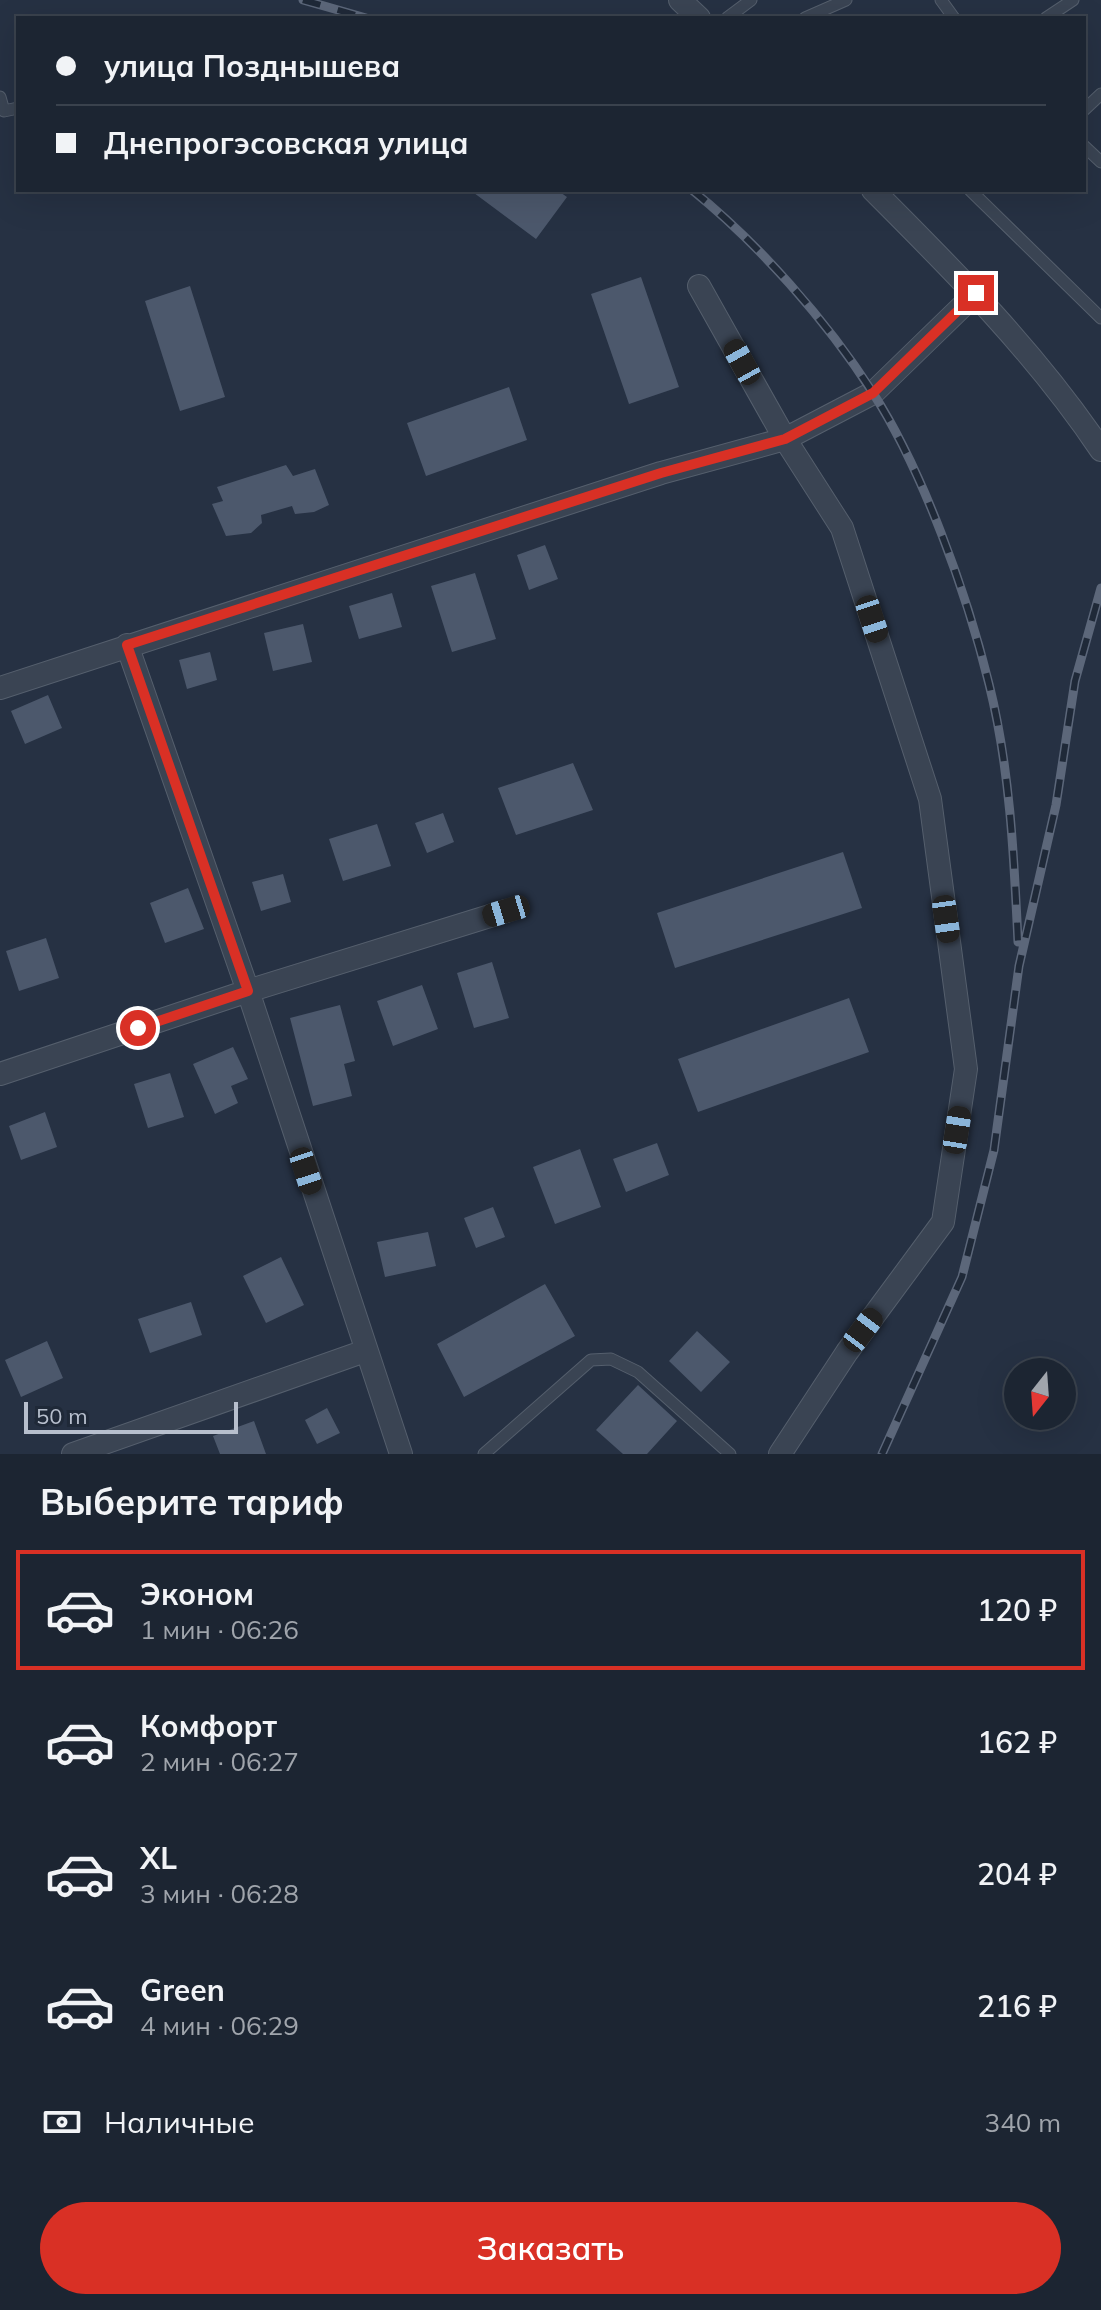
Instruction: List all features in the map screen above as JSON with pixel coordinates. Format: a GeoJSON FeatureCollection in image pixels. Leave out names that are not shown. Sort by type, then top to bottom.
{"type":"FeatureCollection","features":[{"type":"Feature","properties":{"kind":"street"},"geometry":{"type":"LineString","coordinates":[[680,0],[697,16]]}},
{"type":"Feature","properties":{"kind":"street"},"geometry":{"type":"LineString","coordinates":[[875,192],[976,293],[1064,395],[1101,450]]}},
{"type":"Feature","properties":{"kind":"street"},"geometry":{"type":"LineString","coordinates":[[699,286],[785,439],[842,528],[930,799],[966,1069],[943,1222],[847,1352],[780,1454]]}},
{"type":"Feature","properties":{"kind":"street"},"geometry":{"type":"LineString","coordinates":[[0,688],[661,473],[785,439],[873,393],[976,293]]}},
{"type":"Feature","properties":{"kind":"street"},"geometry":{"type":"LineString","coordinates":[[127,645],[248,991],[401,1454]]}},
{"type":"Feature","properties":{"kind":"street"},"geometry":{"type":"LineString","coordinates":[[0,1074],[248,991],[506,911]]}},
{"type":"Feature","properties":{"kind":"street"},"geometry":{"type":"LineString","coordinates":[[73,1454],[365,1351]]}},
{"type":"Feature","properties":{"kind":"lane"},"geometry":{"type":"LineString","coordinates":[[730,16],[751,0]]}},
{"type":"Feature","properties":{"kind":"lane"},"geometry":{"type":"LineString","coordinates":[[810,16],[846,0]]}},
{"type":"Feature","properties":{"kind":"lane"},"geometry":{"type":"LineString","coordinates":[[1049,16],[1073,0]]}},
{"type":"Feature","properties":{"kind":"lane"},"geometry":{"type":"LineString","coordinates":[[1086,108],[1101,94]]}},
{"type":"Feature","properties":{"kind":"lane"},"geometry":{"type":"LineString","coordinates":[[0,97],[4,111],[16,108]]}},
{"type":"Feature","properties":{"kind":"lane"},"geometry":{"type":"LineString","coordinates":[[1086,148],[1101,162]]}},
{"type":"Feature","properties":{"kind":"lane"},"geometry":{"type":"LineString","coordinates":[[972,192],[1101,318]]}},
{"type":"Feature","properties":{"kind":"lane"},"geometry":{"type":"LineString","coordinates":[[484,1454],[591,1360],[611,1359],[638,1372],[730,1454]]}},
{"type":"Feature","properties":{"kind":"building"},"geometry":{"type":"Polygon","coordinates":[[[473,192],[560,192],[567,197],[536,239],[473,192]]]}},
{"type":"Feature","properties":{"kind":"building"},"geometry":{"type":"Polygon","coordinates":[[[641,277],[679,387],[629,404],[591,294],[641,277]]]}},
{"type":"Feature","properties":{"kind":"building"},"geometry":{"type":"Polygon","coordinates":[[[190,286],[225,397],[180,411],[145,301],[190,286]]]}},
{"type":"Feature","properties":{"kind":"building"},"geometry":{"type":"Polygon","coordinates":[[[509,387],[527,440],[426,476],[407,423],[509,387]]]}},
{"type":"Feature","properties":{"kind":"building"},"geometry":{"type":"Polygon","coordinates":[[[286,465],[293,476],[315,469],[329,505],[314,512],[295,514],[292,506],[261,515],[262,523],[251,533],[226,536],[212,504],[223,501],[217,487],[286,465]]]}},
{"type":"Feature","properties":{"kind":"building"},"geometry":{"type":"Polygon","coordinates":[[[545,545],[558,579],[529,590],[517,555],[545,545]]]}},
{"type":"Feature","properties":{"kind":"building"},"geometry":{"type":"Polygon","coordinates":[[[475,573],[496,639],[452,652],[431,586],[475,573]]]}},
{"type":"Feature","properties":{"kind":"building"},"geometry":{"type":"Polygon","coordinates":[[[392,593],[402,627],[359,639],[349,606],[392,593]]]}},
{"type":"Feature","properties":{"kind":"building"},"geometry":{"type":"Polygon","coordinates":[[[303,624],[312,662],[273,671],[264,633],[303,624]]]}},
{"type":"Feature","properties":{"kind":"building"},"geometry":{"type":"Polygon","coordinates":[[[210,652],[217,680],[187,689],[179,660],[210,652]]]}},
{"type":"Feature","properties":{"kind":"building"},"geometry":{"type":"Polygon","coordinates":[[[48,695],[62,728],[25,744],[11,711],[48,695]]]}},
{"type":"Feature","properties":{"kind":"building"},"geometry":{"type":"Polygon","coordinates":[[[573,763],[593,810],[516,835],[498,788],[573,763]]]}},
{"type":"Feature","properties":{"kind":"building"},"geometry":{"type":"Polygon","coordinates":[[[443,813],[454,842],[427,853],[415,823],[443,813]]]}},
{"type":"Feature","properties":{"kind":"building"},"geometry":{"type":"Polygon","coordinates":[[[377,824],[391,866],[343,881],[329,839],[377,824]]]}},
{"type":"Feature","properties":{"kind":"building"},"geometry":{"type":"Polygon","coordinates":[[[843,852],[862,908],[675,968],[657,913],[843,852]]]}},
{"type":"Feature","properties":{"kind":"building"},"geometry":{"type":"Polygon","coordinates":[[[283,874],[291,902],[261,911],[252,882],[283,874]]]}},
{"type":"Feature","properties":{"kind":"building"},"geometry":{"type":"Polygon","coordinates":[[[188,888],[204,929],[165,943],[150,903],[188,888]]]}},
{"type":"Feature","properties":{"kind":"building"},"geometry":{"type":"Polygon","coordinates":[[[46,938],[59,978],[19,991],[6,951],[46,938]]]}},
{"type":"Feature","properties":{"kind":"building"},"geometry":{"type":"Polygon","coordinates":[[[492,962],[509,1018],[474,1028],[457,973],[492,962]]]}},
{"type":"Feature","properties":{"kind":"building"},"geometry":{"type":"Polygon","coordinates":[[[422,985],[438,1029],[393,1046],[377,1001],[422,985]]]}},
{"type":"Feature","properties":{"kind":"building"},"geometry":{"type":"Polygon","coordinates":[[[849,998],[869,1052],[698,1112],[678,1059],[849,998]]]}},
{"type":"Feature","properties":{"kind":"building"},"geometry":{"type":"Polygon","coordinates":[[[340,1005],[355,1061],[344,1064],[352,1096],[313,1106],[290,1018],[340,1005]]]}},
{"type":"Feature","properties":{"kind":"building"},"geometry":{"type":"Polygon","coordinates":[[[233,1047],[248,1079],[231,1086],[238,1103],[215,1114],[193,1064],[233,1047]]]}},
{"type":"Feature","properties":{"kind":"building"},"geometry":{"type":"Polygon","coordinates":[[[170,1073],[184,1117],[148,1128],[134,1084],[170,1073]]]}},
{"type":"Feature","properties":{"kind":"building"},"geometry":{"type":"Polygon","coordinates":[[[45,1112],[57,1147],[21,1160],[9,1126],[45,1112]]]}},
{"type":"Feature","properties":{"kind":"building"},"geometry":{"type":"Polygon","coordinates":[[[657,1143],[669,1175],[626,1192],[613,1159],[657,1143]]]}},
{"type":"Feature","properties":{"kind":"building"},"geometry":{"type":"Polygon","coordinates":[[[580,1149],[601,1207],[555,1224],[533,1167],[580,1149]]]}},
{"type":"Feature","properties":{"kind":"building"},"geometry":{"type":"Polygon","coordinates":[[[493,1207],[505,1237],[476,1248],[464,1218],[493,1207]]]}},
{"type":"Feature","properties":{"kind":"building"},"geometry":{"type":"Polygon","coordinates":[[[428,1232],[436,1266],[385,1277],[377,1242],[428,1232]]]}},
{"type":"Feature","properties":{"kind":"building"},"geometry":{"type":"Polygon","coordinates":[[[281,1257],[304,1305],[266,1323],[243,1276],[281,1257]]]}},
{"type":"Feature","properties":{"kind":"building"},"geometry":{"type":"Polygon","coordinates":[[[545,1284],[575,1336],[464,1397],[437,1344],[545,1284]]]}},
{"type":"Feature","properties":{"kind":"building"},"geometry":{"type":"Polygon","coordinates":[[[191,1302],[202,1335],[150,1353],[138,1319],[191,1302]]]}},
{"type":"Feature","properties":{"kind":"building"},"geometry":{"type":"Polygon","coordinates":[[[697,1331],[730,1362],[701,1392],[669,1361],[697,1331]]]}},
{"type":"Feature","properties":{"kind":"building"},"geometry":{"type":"Polygon","coordinates":[[[47,1341],[63,1378],[21,1397],[5,1360],[47,1341]]]}},
{"type":"Feature","properties":{"kind":"building"},"geometry":{"type":"Polygon","coordinates":[[[638,1385],[677,1421],[647,1454],[623,1454],[596,1430],[638,1385]]]}},
{"type":"Feature","properties":{"kind":"building"},"geometry":{"type":"Polygon","coordinates":[[[327,1408],[340,1433],[317,1444],[305,1420],[327,1408]]]}},
{"type":"Feature","properties":{"kind":"building"},"geometry":{"type":"Polygon","coordinates":[[[254,1421],[266,1454],[220,1454],[213,1436],[254,1421]]]}},
{"type":"Feature","properties":{"kind":"railway"},"geometry":{"type":"LineString","coordinates":[[303,0],[359,16]]}},
{"type":"Feature","properties":{"kind":"railway"},"geometry":{"type":"LineString","coordinates":[[694,192],[742,234],[790,284],[835,338],[891,424],[926,496],[969,612],[996,716],[1010,813],[1018,942]]}},
{"type":"Feature","properties":{"kind":"railway"},"geometry":{"type":"LineString","coordinates":[[882,1454],[962,1277],[994,1150],[1019,966],[1056,805],[1075,681],[1101,588]]}},
{"type":"Feature","properties":{"kind":"route"},"geometry":{"type":"LineString","coordinates":[[138,1028],[248,991],[127,645],[661,473],[785,439],[873,393],[976,293]]}}]}
